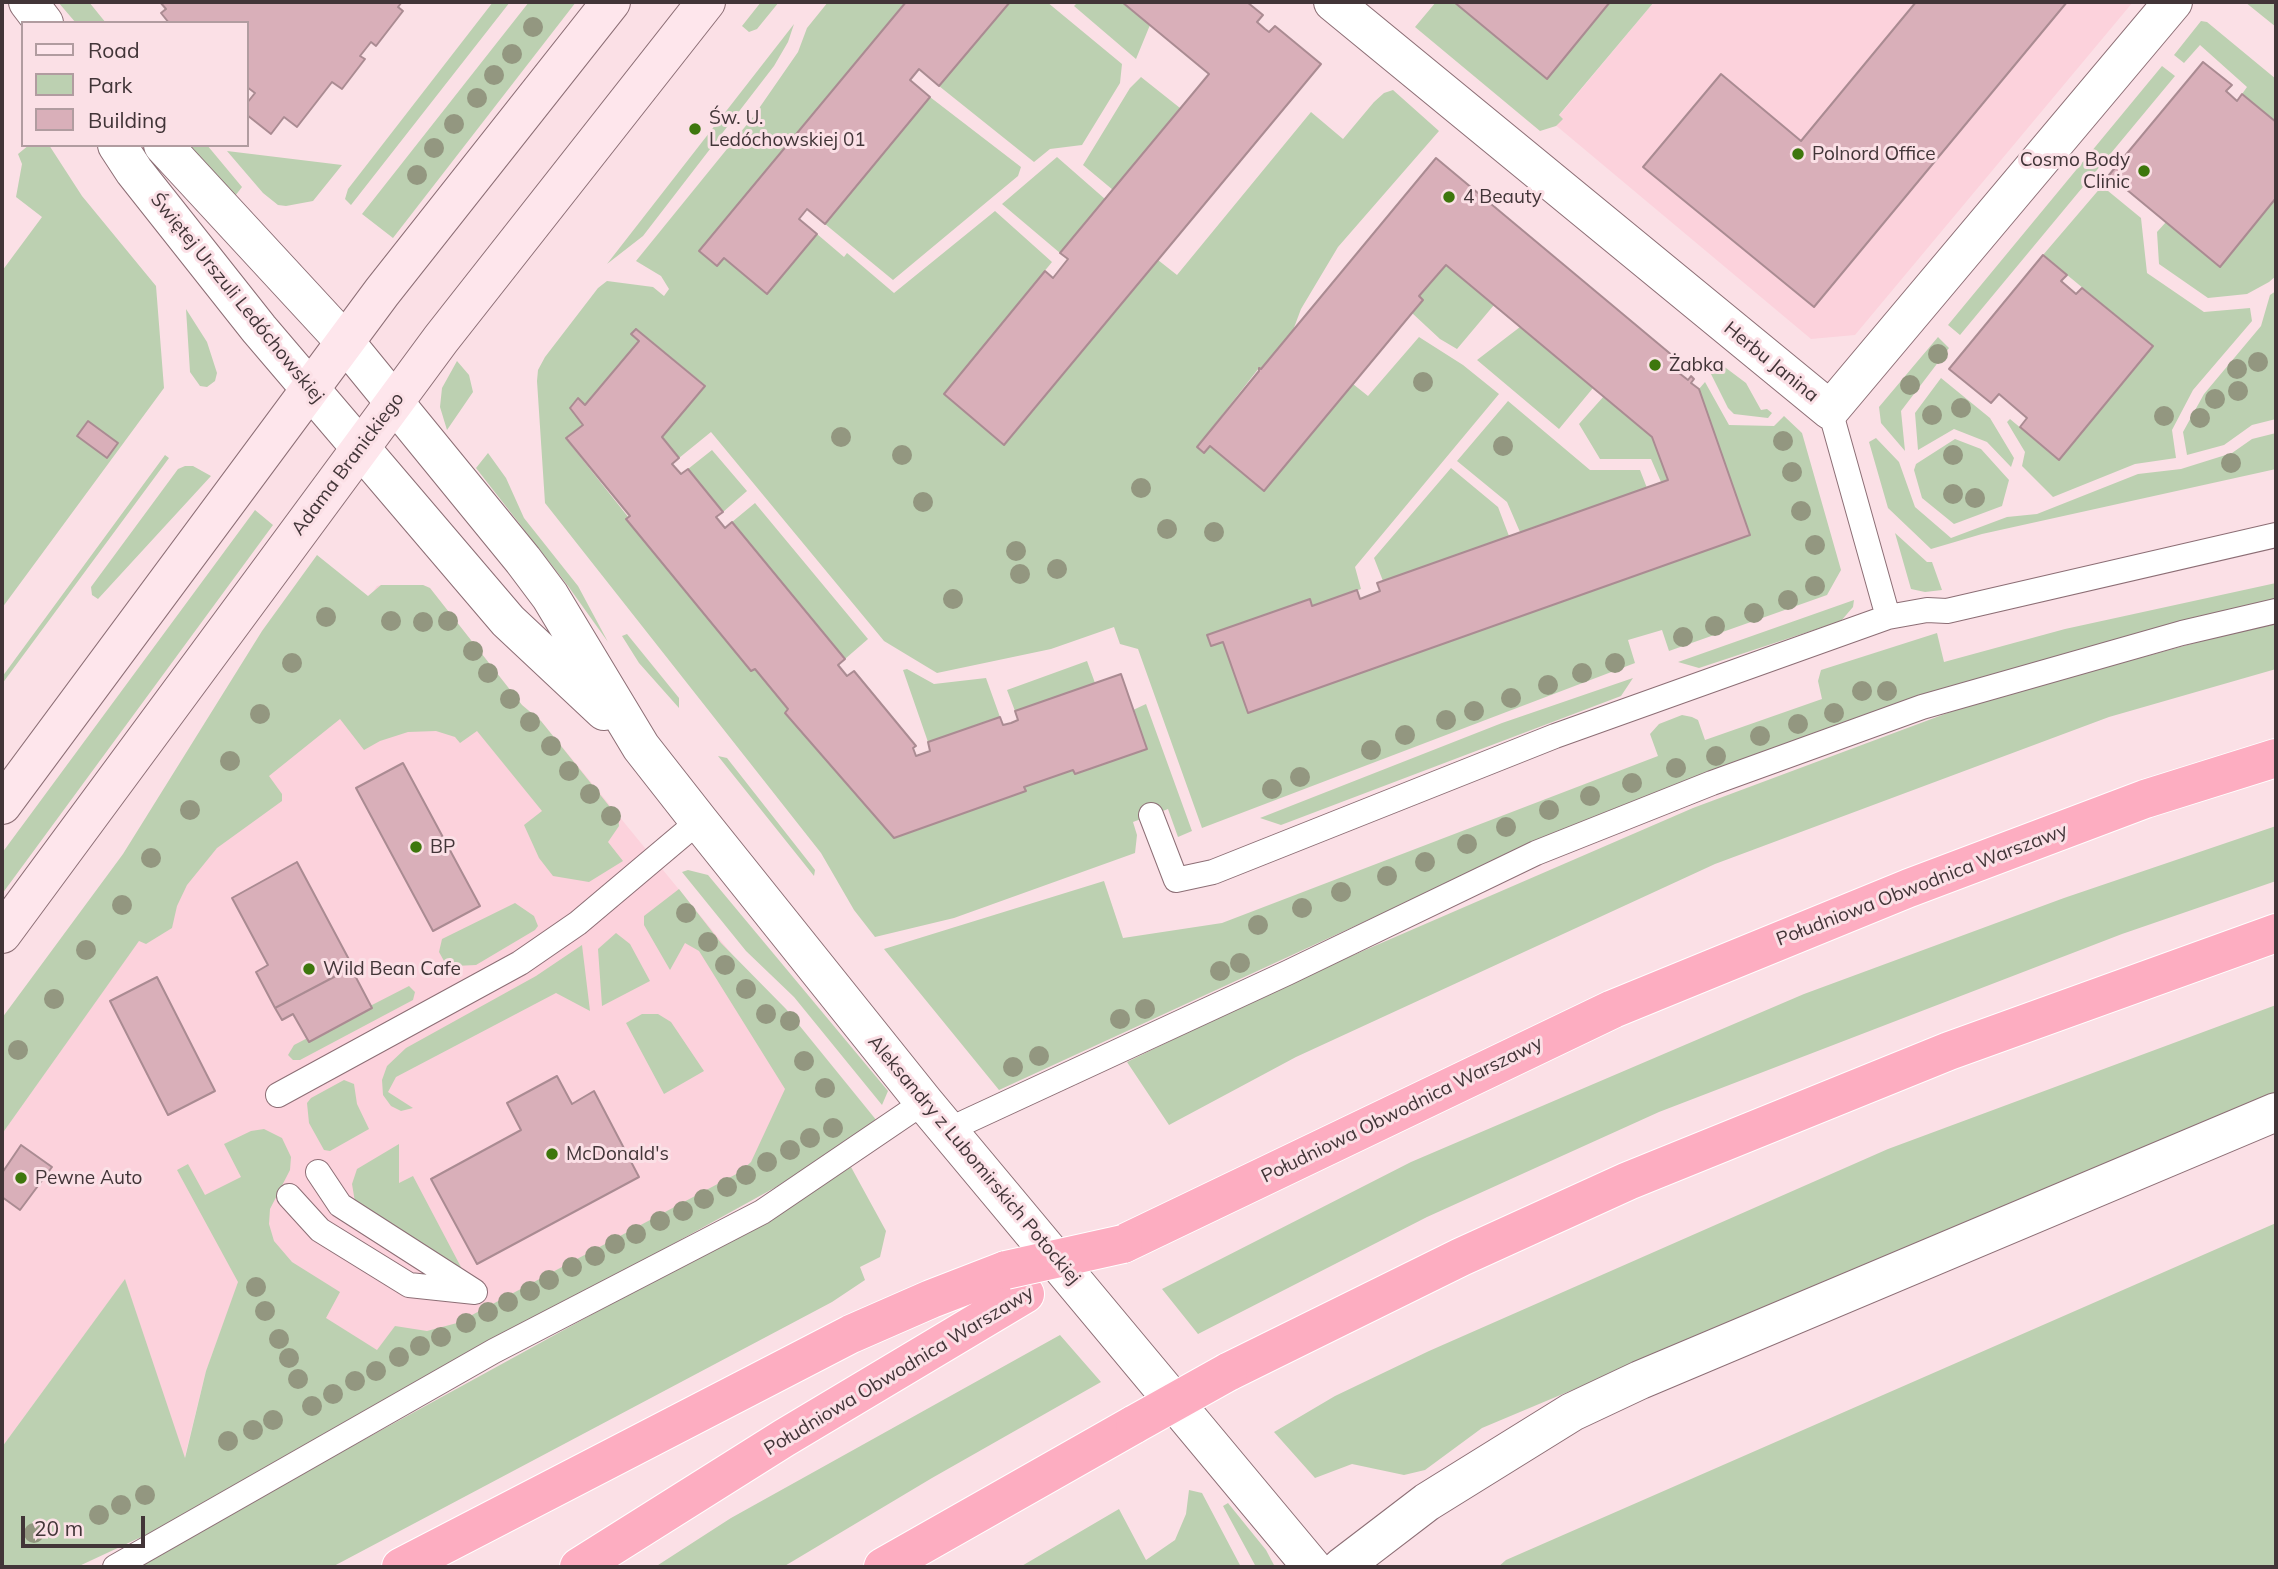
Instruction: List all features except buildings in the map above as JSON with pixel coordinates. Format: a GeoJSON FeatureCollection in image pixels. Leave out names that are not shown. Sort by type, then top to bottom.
{"type":"FeatureCollection","features":[{"type":"Feature","properties":{"kind":"highway","name":"Południowa Obwodnica Warszawy"},"geometry":{"type":"LineString","coordinates":[[579,1567],[785,1438],[1016,1282],[1124,1244],[1626,1004],[1909,888],[2146,799],[2276,758]]}},
{"type":"Feature","properties":{"kind":"highway"},"geometry":{"type":"LineString","coordinates":[[883,1567],[1228,1372],[1461,1257],[1628,1181],[1949,1051],[2276,933]]}},
{"type":"Feature","properties":{"kind":"highway"},"geometry":{"type":"LineString","coordinates":[[401,1567],[851,1334],[931,1298],[1016,1282]]}},
{"type":"Feature","properties":{"kind":"main road"},"geometry":{"type":"LineString","coordinates":[[2,805],[310,388],[611,2]]}},
{"type":"Feature","properties":{"kind":"main road","name":"Adama Branickiego"},"geometry":{"type":"LineString","coordinates":[[2,934],[394,402],[706,2]]}},
{"type":"Feature","properties":{"kind":"street"},"geometry":{"type":"LineString","coordinates":[[27,2],[42,21]]}},
{"type":"Feature","properties":{"kind":"street","name":"Herbu Janina"},"geometry":{"type":"LineString","coordinates":[[1334,2],[1830,410],[2173,2]]}},
{"type":"Feature","properties":{"kind":"street","name":"Świętej Urszuli Ledóchowskiej"},"geometry":{"type":"LineString","coordinates":[[119,147],[227,289],[361,448]]}},
{"type":"Feature","properties":{"kind":"street"},"geometry":{"type":"LineString","coordinates":[[165,147],[345,342],[394,402]]}},
{"type":"Feature","properties":{"kind":"street","name":"Aleksandry z Lubomirskich Potockiej"},"geometry":{"type":"LineString","coordinates":[[394,402],[550,596],[641,747],[699,821],[936,1116],[1312,1567]]}},
{"type":"Feature","properties":{"kind":"street","name":"Aleksandry z Lubomirskich Potockiej"},"geometry":{"type":"LineString","coordinates":[[361,448],[508,621],[641,747]]}},
{"type":"Feature","properties":{"kind":"street"},"geometry":{"type":"LineString","coordinates":[[1342,1567],[1427,1502],[1572,1412],[1640,1380],[2276,1112]]}},
{"type":"Feature","properties":{"kind":"lane"},"geometry":{"type":"LineString","coordinates":[[1830,410],[1888,617]]}},
{"type":"Feature","properties":{"kind":"lane"},"geometry":{"type":"LineString","coordinates":[[1151,815],[1176,880],[1213,872],[1555,736],[1888,617],[1927,610],[1947,611],[2276,536]]}},
{"type":"Feature","properties":{"kind":"lane"},"geometry":{"type":"LineString","coordinates":[[115,1567],[494,1351],[762,1212],[936,1116],[1287,973],[1536,853],[1712,783],[1922,707],[2182,633],[2276,611]]}},
{"type":"Feature","properties":{"kind":"lane"},"geometry":{"type":"LineString","coordinates":[[278,1095],[520,963],[578,923],[699,821]]}},
{"type":"Feature","properties":{"kind":"lane"},"geometry":{"type":"LineString","coordinates":[[289,1196],[320,1230],[409,1285],[475,1292],[340,1205],[318,1172]]}},
{"type":"Feature","properties":{"kind":"shaded area"},"geometry":{"type":"Polygon","coordinates":[[[1654,2],[2133,2],[1855,335],[1811,339],[1553,123],[1654,2]]]}},
{"type":"Feature","properties":{"kind":"shaded area"},"geometry":{"type":"Polygon","coordinates":[[[423,585],[430,588],[522,705],[541,721],[866,1118],[309,1412],[243,1271],[206,1371],[184,1460],[125,1280],[2,1447],[2,1134],[139,940],[377,586],[423,585]]]}},
{"type":"Feature","properties":{"kind":"green space"},"geometry":{"type":"Polygon","coordinates":[[[58,2],[89,2],[104,21],[74,21],[58,2]]]}},
{"type":"Feature","properties":{"kind":"green space"},"geometry":{"type":"Polygon","coordinates":[[[493,2],[510,2],[351,205],[345,199],[348,189],[493,2]]]}},
{"type":"Feature","properties":{"kind":"green space"},"geometry":{"type":"Polygon","coordinates":[[[529,2],[576,2],[393,238],[362,214],[529,2]]]}},
{"type":"Feature","properties":{"kind":"green space"},"geometry":{"type":"Polygon","coordinates":[[[761,2],[779,2],[757,29],[749,32],[742,26],[761,2]]]}},
{"type":"Feature","properties":{"kind":"green space"},"geometry":{"type":"Polygon","coordinates":[[[828,2],[907,2],[699,251],[717,266],[724,258],[767,294],[817,234],[844,257],[847,253],[894,293],[995,211],[1052,262],[944,394],[1004,445],[1158,260],[1177,275],[1311,112],[1343,139],[1374,102],[1384,93],[1393,90],[1439,131],[1338,247],[1301,309],[1292,333],[1261,369],[1259,368],[1197,447],[1204,453],[1210,446],[1353,384],[1368,396],[1419,337],[1463,365],[1499,394],[1355,567],[1361,589],[1312,606],[1309,599],[1207,635],[1211,646],[1223,642],[1248,712],[1750,535],[1699,389],[1705,382],[1729,425],[1774,426],[1784,416],[1802,433],[1841,570],[1827,595],[1669,651],[1662,630],[1628,640],[1635,663],[1202,828],[1138,649],[1120,644],[1114,627],[1051,649],[937,673],[884,641],[711,432],[679,458],[662,437],[705,385],[636,329],[631,334],[639,341],[585,405],[578,398],[570,408],[583,425],[566,439],[751,671],[755,669],[788,709],[785,713],[894,837],[1025,791],[1024,787],[1073,770],[1076,774],[1147,749],[1133,710],[1146,704],[1192,831],[1178,837],[1168,809],[1133,822],[1137,835],[1135,853],[954,918],[875,937],[854,910],[821,853],[545,503],[537,381],[538,370],[545,357],[598,288],[607,281],[653,287],[664,296],[669,289],[661,276],[636,261],[753,117],[798,52],[807,28],[828,2]]]}},
{"type":"Feature","properties":{"kind":"green space"},"geometry":{"type":"Polygon","coordinates":[[[1010,2],[1047,2],[1122,64],[1120,83],[1082,145],[1050,149],[1034,162],[939,86],[1010,2]]]}},
{"type":"Feature","properties":{"kind":"green space"},"geometry":{"type":"Polygon","coordinates":[[[1078,2],[1122,2],[1150,25],[1136,59],[1074,6],[1078,2]]]}},
{"type":"Feature","properties":{"kind":"green space"},"geometry":{"type":"Polygon","coordinates":[[[1436,2],[1454,2],[1547,79],[1610,2],[1654,2],[1559,115],[1563,119],[1556,126],[1540,131],[1415,27],[1436,2]]]}},
{"type":"Feature","properties":{"kind":"green space"},"geometry":{"type":"Polygon","coordinates":[[[2245,2],[2276,3],[2276,27],[2245,2]]]}},
{"type":"Feature","properties":{"kind":"green space"},"geometry":{"type":"Polygon","coordinates":[[[2201,21],[2207,22],[2276,79],[2276,122],[2242,94],[2247,87],[2200,45],[2184,63],[2174,55],[2201,21]]]}},
{"type":"Feature","properties":{"kind":"green space"},"geometry":{"type":"Polygon","coordinates":[[[794,24],[788,42],[774,66],[643,236],[607,264],[794,24]]]}},
{"type":"Feature","properties":{"kind":"green space"},"geometry":{"type":"Polygon","coordinates":[[[2162,66],[2175,76],[1960,335],[1948,325],[2162,66]]]}},
{"type":"Feature","properties":{"kind":"green space"},"geometry":{"type":"Polygon","coordinates":[[[1141,77],[1180,108],[1113,190],[1083,165],[1130,88],[1141,77]]]}},
{"type":"Feature","properties":{"kind":"green space"},"geometry":{"type":"Polygon","coordinates":[[[930,97],[1021,167],[1018,176],[893,280],[825,224],[930,97]]]}},
{"type":"Feature","properties":{"kind":"green space"},"geometry":{"type":"Polygon","coordinates":[[[27,147],[50,147],[82,196],[156,286],[164,388],[2,608],[2,271],[42,217],[16,197],[22,164],[18,154],[27,147]]]}},
{"type":"Feature","properties":{"kind":"green space"},"geometry":{"type":"Polygon","coordinates":[[[186,147],[209,147],[242,187],[235,196],[186,147]]]}},
{"type":"Feature","properties":{"kind":"green space"},"geometry":{"type":"Polygon","coordinates":[[[227,151],[342,165],[313,201],[286,206],[278,205],[263,193],[227,151]]]}},
{"type":"Feature","properties":{"kind":"green space"},"geometry":{"type":"Polygon","coordinates":[[[1057,157],[1105,199],[1060,253],[1002,204],[1057,157]]]}},
{"type":"Feature","properties":{"kind":"green space"},"geometry":{"type":"Polygon","coordinates":[[[2102,186],[2141,218],[2147,273],[2204,312],[2250,308],[2252,321],[2193,390],[2172,430],[2176,458],[2135,464],[2053,497],[2022,466],[2025,452],[2007,422],[2010,419],[2059,460],[2153,346],[2043,255],[2102,186]]]}},
{"type":"Feature","properties":{"kind":"green space"},"geometry":{"type":"Polygon","coordinates":[[[2276,198],[2276,276],[2269,282],[2247,294],[2208,298],[2159,264],[2157,232],[2166,222],[2220,266],[2276,198]]]}},
{"type":"Feature","properties":{"kind":"green space"},"geometry":{"type":"Polygon","coordinates":[[[1446,265],[1494,305],[1457,349],[1440,339],[1412,313],[1422,300],[1419,296],[1446,265]]]}},
{"type":"Feature","properties":{"kind":"green space"},"geometry":{"type":"Polygon","coordinates":[[[2276,291],[2276,419],[2252,425],[2224,445],[2187,455],[2183,432],[2204,394],[2261,326],[2270,295],[2276,291]]]}},
{"type":"Feature","properties":{"kind":"green space"},"geometry":{"type":"Polygon","coordinates":[[[186,309],[207,342],[217,373],[215,381],[207,387],[200,386],[190,372],[186,309]]]}},
{"type":"Feature","properties":{"kind":"green space"},"geometry":{"type":"Polygon","coordinates":[[[1520,327],[1593,388],[1559,429],[1477,360],[1520,327]]]}},
{"type":"Feature","properties":{"kind":"green space"},"geometry":{"type":"Polygon","coordinates":[[[1938,337],[1949,348],[1901,411],[1905,451],[1881,423],[1879,407],[1938,337]]]}},
{"type":"Feature","properties":{"kind":"green space"},"geometry":{"type":"Polygon","coordinates":[[[457,361],[469,375],[473,392],[447,430],[440,407],[442,388],[457,361]]]}},
{"type":"Feature","properties":{"kind":"green space"},"geometry":{"type":"Polygon","coordinates":[[[1718,362],[1746,383],[1761,410],[1767,409],[1772,413],[1768,418],[1734,414],[1728,408],[1710,372],[1718,362]]]}},
{"type":"Feature","properties":{"kind":"green space"},"geometry":{"type":"Polygon","coordinates":[[[1941,378],[1990,418],[2014,458],[2011,467],[1987,442],[1954,429],[1918,450],[1915,413],[1941,378]]]}},
{"type":"Feature","properties":{"kind":"green space"},"geometry":{"type":"Polygon","coordinates":[[[1604,396],[1652,437],[1668,480],[1661,482],[1651,459],[1600,459],[1579,424],[1604,396]]]}},
{"type":"Feature","properties":{"kind":"green space"},"geometry":{"type":"Polygon","coordinates":[[[1508,401],[1590,470],[1640,470],[1647,488],[1520,532],[1507,502],[1457,461],[1508,401]]]}},
{"type":"Feature","properties":{"kind":"green space"},"geometry":{"type":"Polygon","coordinates":[[[2276,433],[2276,469],[1982,534],[1931,549],[1888,508],[1869,442],[1876,438],[1899,462],[1915,507],[1951,538],[2007,517],[2037,514],[2138,474],[2181,469],[2232,453],[2252,439],[2276,433]]]}},
{"type":"Feature","properties":{"kind":"green space"},"geometry":{"type":"Polygon","coordinates":[[[1955,439],[1981,449],[2009,480],[2002,506],[1954,524],[1922,498],[1914,470],[1916,464],[1955,439]]]}},
{"type":"Feature","properties":{"kind":"green space"},"geometry":{"type":"Polygon","coordinates":[[[712,450],[747,491],[723,512],[688,469],[712,450]]]}},
{"type":"Feature","properties":{"kind":"green space"},"geometry":{"type":"Polygon","coordinates":[[[488,453],[506,478],[524,518],[578,586],[608,642],[476,468],[488,453]]]}},
{"type":"Feature","properties":{"kind":"green space"},"geometry":{"type":"Polygon","coordinates":[[[165,455],[169,458],[2,684],[2,677],[165,455]]]}},
{"type":"Feature","properties":{"kind":"green space"},"geometry":{"type":"Polygon","coordinates":[[[193,466],[211,476],[98,599],[92,595],[91,587],[178,469],[193,466]]]}},
{"type":"Feature","properties":{"kind":"green space"},"geometry":{"type":"Polygon","coordinates":[[[1451,468],[1498,507],[1509,536],[1383,581],[1374,558],[1451,468]]]}},
{"type":"Feature","properties":{"kind":"green space"},"geometry":{"type":"Polygon","coordinates":[[[755,503],[868,639],[845,659],[732,522],[755,503]]]}},
{"type":"Feature","properties":{"kind":"green space"},"geometry":{"type":"Polygon","coordinates":[[[255,510],[273,525],[2,894],[2,853],[255,510]]]}},
{"type":"Feature","properties":{"kind":"green space"},"geometry":{"type":"Polygon","coordinates":[[[1895,533],[1927,562],[1932,562],[1942,590],[1925,592],[1911,589],[1895,533]]]}},
{"type":"Feature","properties":{"kind":"green space"},"geometry":{"type":"Polygon","coordinates":[[[317,555],[368,596],[381,585],[423,585],[430,588],[522,705],[541,721],[618,817],[619,826],[608,842],[623,861],[589,882],[553,876],[539,858],[524,825],[542,811],[477,731],[460,743],[455,737],[436,731],[408,732],[380,741],[364,750],[340,719],[269,776],[282,794],[282,801],[217,848],[187,885],[177,906],[172,928],[146,944],[139,941],[2,1134],[2,1018],[123,854],[262,631],[317,555]]]}},
{"type":"Feature","properties":{"kind":"green space"},"geometry":{"type":"Polygon","coordinates":[[[2276,583],[2276,601],[1533,844],[999,1090],[884,949],[1104,881],[1123,938],[1222,923],[1658,756],[1650,734],[1659,724],[1682,715],[1698,720],[1705,740],[1822,699],[1818,681],[1821,670],[1937,633],[1944,662],[2065,629],[2276,583]]]}},
{"type":"Feature","properties":{"kind":"green space"},"geometry":{"type":"Polygon","coordinates":[[[1854,600],[1853,607],[1841,621],[1699,668],[1678,662],[1854,600]]]}},
{"type":"Feature","properties":{"kind":"green space"},"geometry":{"type":"Polygon","coordinates":[[[2276,621],[2276,669],[2109,717],[1715,864],[1296,1057],[1169,1125],[1127,1062],[1289,983],[1693,808],[1977,702],[2276,621]]]}},
{"type":"Feature","properties":{"kind":"green space"},"geometry":{"type":"Polygon","coordinates":[[[627,634],[679,698],[679,708],[639,663],[622,636],[627,634]]]}},
{"type":"Feature","properties":{"kind":"green space"},"geometry":{"type":"Polygon","coordinates":[[[1087,661],[1095,683],[1015,711],[1007,690],[1087,661]]]}},
{"type":"Feature","properties":{"kind":"green space"},"geometry":{"type":"Polygon","coordinates":[[[907,669],[934,684],[986,678],[1000,717],[928,742],[903,670],[907,669]]]}},
{"type":"Feature","properties":{"kind":"green space"},"geometry":{"type":"Polygon","coordinates":[[[1633,678],[1621,696],[1281,825],[1260,818],[1502,723],[1633,678]]]}},
{"type":"Feature","properties":{"kind":"green space"},"geometry":{"type":"Polygon","coordinates":[[[718,756],[727,758],[815,870],[814,876],[718,756]]]}},
{"type":"Feature","properties":{"kind":"green space"},"geometry":{"type":"Polygon","coordinates":[[[2276,826],[2276,881],[2122,934],[1659,1112],[1427,1217],[1198,1334],[1162,1289],[1411,1162],[1804,994],[2064,898],[2276,826]]]}},
{"type":"Feature","properties":{"kind":"green space"},"geometry":{"type":"Polygon","coordinates":[[[688,870],[708,875],[888,1091],[882,1105],[794,997],[746,951],[682,872],[688,870]]]}},
{"type":"Feature","properties":{"kind":"green space"},"geometry":{"type":"Polygon","coordinates":[[[679,889],[721,943],[786,1009],[877,1121],[875,1124],[776,1187],[152,1532],[77,1567],[2,1567],[2,1447],[125,1279],[185,1458],[206,1371],[238,1282],[177,1170],[188,1164],[205,1195],[241,1177],[224,1144],[251,1131],[264,1129],[282,1138],[291,1157],[290,1170],[270,1209],[269,1224],[274,1241],[292,1262],[340,1292],[326,1318],[377,1350],[395,1326],[427,1331],[457,1323],[740,1172],[751,1162],[785,1089],[699,951],[685,943],[670,970],[644,925],[644,916],[679,889]]]}},
{"type":"Feature","properties":{"kind":"green space"},"geometry":{"type":"Polygon","coordinates":[[[515,903],[534,916],[538,926],[535,930],[476,965],[455,966],[444,961],[439,952],[442,939],[515,903]]]}},
{"type":"Feature","properties":{"kind":"green space"},"geometry":{"type":"Polygon","coordinates":[[[616,933],[630,944],[650,981],[602,1006],[598,949],[616,933]]]}},
{"type":"Feature","properties":{"kind":"green space"},"geometry":{"type":"Polygon","coordinates":[[[582,945],[590,1011],[556,993],[396,1077],[388,1092],[413,1108],[401,1111],[391,1106],[383,1095],[382,1080],[387,1066],[406,1048],[536,976],[582,945]]]}},
{"type":"Feature","properties":{"kind":"green space"},"geometry":{"type":"Polygon","coordinates":[[[409,986],[415,992],[413,1000],[300,1060],[293,1060],[288,1055],[294,1045],[409,986]]]}},
{"type":"Feature","properties":{"kind":"green space"},"geometry":{"type":"Polygon","coordinates":[[[2276,1005],[2276,1094],[1482,1428],[1425,1470],[1404,1475],[1352,1464],[1315,1478],[1274,1432],[1335,1396],[1429,1351],[1888,1149],[2276,1005]]]}},
{"type":"Feature","properties":{"kind":"green space"},"geometry":{"type":"Polygon","coordinates":[[[642,1014],[658,1014],[671,1022],[704,1071],[664,1094],[626,1023],[642,1014]]]}},
{"type":"Feature","properties":{"kind":"green space"},"geometry":{"type":"Polygon","coordinates":[[[344,1080],[354,1084],[357,1104],[369,1129],[330,1151],[324,1150],[309,1123],[307,1103],[311,1098],[344,1080]]]}},
{"type":"Feature","properties":{"kind":"green space"},"geometry":{"type":"Polygon","coordinates":[[[399,1144],[399,1183],[413,1176],[462,1269],[355,1202],[352,1184],[357,1169],[399,1144]]]}},
{"type":"Feature","properties":{"kind":"green space"},"geometry":{"type":"Polygon","coordinates":[[[851,1167],[886,1231],[880,1257],[860,1267],[865,1280],[832,1302],[332,1567],[132,1567],[786,1208],[851,1167]]]}},
{"type":"Feature","properties":{"kind":"green space"},"geometry":{"type":"Polygon","coordinates":[[[2276,1223],[2276,1567],[1498,1567],[1506,1560],[2276,1223]]]}},
{"type":"Feature","properties":{"kind":"green space"},"geometry":{"type":"Polygon","coordinates":[[[1060,1335],[1101,1382],[783,1567],[655,1567],[731,1518],[1060,1335]]]}},
{"type":"Feature","properties":{"kind":"green space"},"geometry":{"type":"Polygon","coordinates":[[[1189,1490],[1202,1493],[1241,1567],[1020,1567],[1119,1509],[1146,1560],[1175,1540],[1186,1514],[1189,1490]]]}},
{"type":"Feature","properties":{"kind":"green space"},"geometry":{"type":"Polygon","coordinates":[[[1228,1503],[1266,1550],[1275,1567],[1256,1567],[1223,1506],[1228,1503]]]}},
{"type":"Feature","properties":{"kind":"place","name":"Św. U. Ledóchowskiej 01"},"geometry":{"type":"Point","coordinates":[695,129]}},
{"type":"Feature","properties":{"kind":"place","name":"Polnord Office"},"geometry":{"type":"Point","coordinates":[1798,154]}},
{"type":"Feature","properties":{"kind":"place","name":"Cosmo Body Clinic"},"geometry":{"type":"Point","coordinates":[2144,171]}},
{"type":"Feature","properties":{"kind":"place","name":"4 Beauty"},"geometry":{"type":"Point","coordinates":[1449,197]}},
{"type":"Feature","properties":{"kind":"place","name":"Żabka"},"geometry":{"type":"Point","coordinates":[1655,365]}},
{"type":"Feature","properties":{"kind":"place","name":"BP"},"geometry":{"type":"Point","coordinates":[416,847]}},
{"type":"Feature","properties":{"kind":"place","name":"Wild Bean Cafe"},"geometry":{"type":"Point","coordinates":[309,969]}},
{"type":"Feature","properties":{"kind":"place","name":"McDonald's"},"geometry":{"type":"Point","coordinates":[552,1154]}},
{"type":"Feature","properties":{"kind":"place","name":"Pewne Auto"},"geometry":{"type":"Point","coordinates":[21,1178]}}]}
